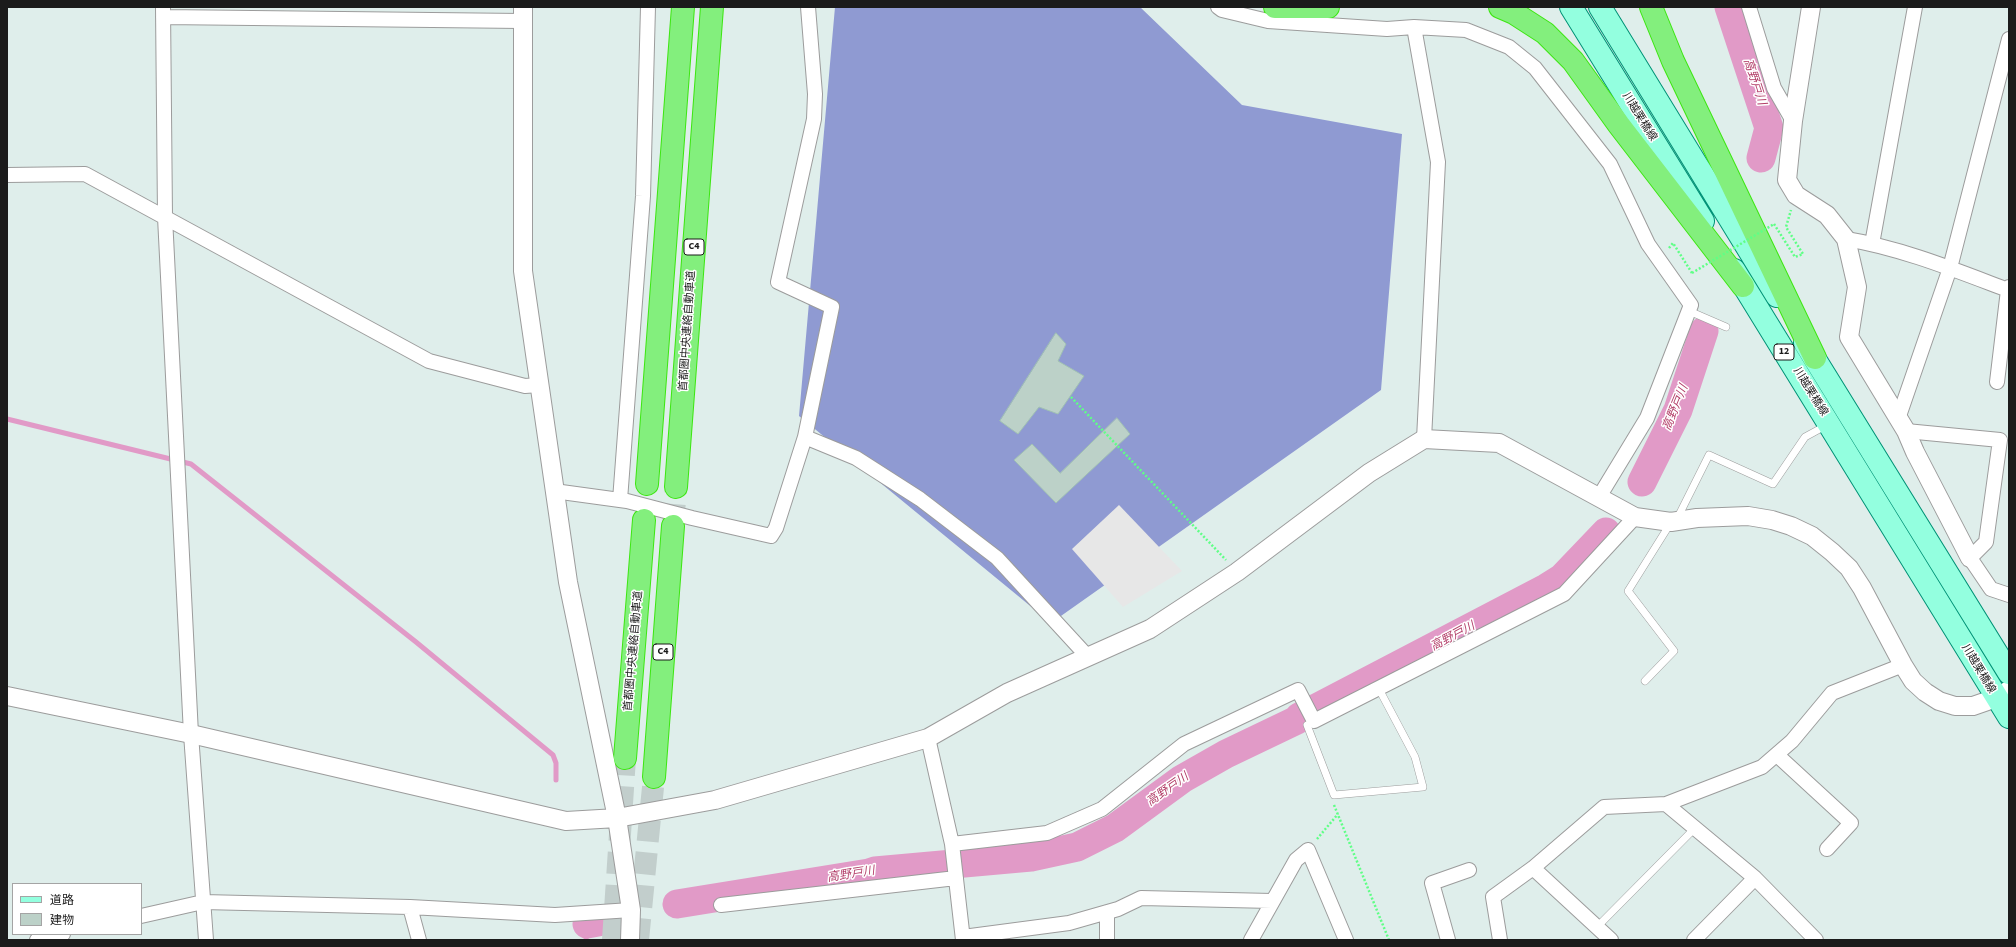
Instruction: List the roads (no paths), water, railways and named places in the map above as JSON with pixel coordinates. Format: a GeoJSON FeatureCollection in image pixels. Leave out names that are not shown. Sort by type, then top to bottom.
{"type":"FeatureCollection","features":[{"type":"Feature","properties":{"kind":"highway"},"geometry":{"type":"LineString","coordinates":[[673,144],[674,7]]}},
{"type":"Feature","properties":{"kind":"highway"},"geometry":{"type":"LineString","coordinates":[[647,484],[683,7]]}},
{"type":"Feature","properties":{"kind":"highway","name":"首都圏中央連絡自動車道"},"geometry":{"type":"LineString","coordinates":[[676,487],[712,7]]}},
{"type":"Feature","properties":{"kind":"highway"},"geometry":{"type":"LineString","coordinates":[[698,200],[725,7]]}},
{"type":"Feature","properties":{"kind":"highway"},"geometry":{"type":"LineString","coordinates":[[1276,7],[1328,7]]}},
{"type":"Feature","properties":{"kind":"highway"},"geometry":{"type":"LineString","coordinates":[[1500,7],[1514,13],[1545,33],[1573,61],[1619,125],[1743,286]]}},
{"type":"Feature","properties":{"kind":"highway"},"geometry":{"type":"LineString","coordinates":[[1652,7],[1672,61],[1815,358]]}},
{"type":"Feature","properties":{"kind":"highway","name":"首都圏中央連絡自動車道"},"geometry":{"type":"LineString","coordinates":[[625,758],[644,520]]}},
{"type":"Feature","properties":{"kind":"highway","name":"C4"},"geometry":{"type":"LineString","coordinates":[[654,777],[673,526]]}},
{"type":"Feature","properties":{"kind":"main road","name":"川越栗橋線"},"geometry":{"type":"LineString","coordinates":[[1570,7],[1829,424],[2003,694],[2009,717]]}},
{"type":"Feature","properties":{"kind":"main road","name":"川越栗橋線"},"geometry":{"type":"LineString","coordinates":[[1600,7],[2009,673]]}},
{"type":"Feature","properties":{"kind":"street"},"geometry":{"type":"LineString","coordinates":[[620,500],[643,196],[648,7]]}},
{"type":"Feature","properties":{"kind":"street"},"geometry":{"type":"LineString","coordinates":[[554,491],[620,500],[771,536],[776,528],[805,437],[832,307],[778,282],[814,118],[815,94],[808,7]]}},
{"type":"Feature","properties":{"kind":"street"},"geometry":{"type":"LineString","coordinates":[[1218,7],[1222,10],[1268,21],[1388,29],[1414,27],[1466,30],[1509,47],[1535,68],[1610,164],[1648,244],[1691,305],[1646,418],[1599,497]]}},
{"type":"Feature","properties":{"kind":"street"},"geometry":{"type":"LineString","coordinates":[[1749,7],[1774,88],[1793,121]]}},
{"type":"Feature","properties":{"kind":"street"},"geometry":{"type":"LineString","coordinates":[[1811,7],[1793,121],[1787,180],[1796,194],[1827,215],[1846,239],[1857,287],[1849,337],[1902,425],[1970,558],[1991,589],[2009,595]]}},
{"type":"Feature","properties":{"kind":"street"},"geometry":{"type":"LineString","coordinates":[[1872,244],[1915,7]]}},
{"type":"Feature","properties":{"kind":"street"},"geometry":{"type":"LineString","coordinates":[[206,940],[191,734],[165,217],[163,12],[523,14],[523,271],[568,582],[617,818],[631,910],[630,940]]}},
{"type":"Feature","properties":{"kind":"street"},"geometry":{"type":"LineString","coordinates":[[1414,27],[1438,162],[1424,439]]}},
{"type":"Feature","properties":{"kind":"street"},"geometry":{"type":"LineString","coordinates":[[1902,425],[1950,268],[2009,39]]}},
{"type":"Feature","properties":{"kind":"street"},"geometry":{"type":"LineString","coordinates":[[7,175],[85,174],[429,361],[525,386],[539,385]]}},
{"type":"Feature","properties":{"kind":"street"},"geometry":{"type":"LineString","coordinates":[[1846,239],[1872,244],[2008,288],[1997,382]]}},
{"type":"Feature","properties":{"kind":"street"},"geometry":{"type":"LineString","coordinates":[[1902,425],[2000,440],[1986,542],[1970,558]]}},
{"type":"Feature","properties":{"kind":"street"},"geometry":{"type":"LineString","coordinates":[[805,437],[856,458],[926,503],[997,558],[1088,657]]}},
{"type":"Feature","properties":{"kind":"street"},"geometry":{"type":"LineString","coordinates":[[7,696],[191,734],[566,821],[617,818],[716,800],[928,738],[1008,692],[1150,629],[1237,572],[1369,473],[1424,439],[1499,443],[1635,517],[1673,521],[1697,518],[1748,516],[1772,520],[1812,536],[1849,568],[1862,588],[1903,665],[1913,681],[1925,692],[1940,701],[1955,706],[1973,706],[2003,694]]}},
{"type":"Feature","properties":{"kind":"street"},"geometry":{"type":"LineString","coordinates":[[952,844],[1047,833],[1102,810],[1184,744],[1298,690],[1314,721],[1564,594],[1635,517]]}},
{"type":"Feature","properties":{"kind":"street"},"geometry":{"type":"LineString","coordinates":[[1500,940],[1492,897],[1533,868],[1604,808],[1666,804],[1762,767],[1792,741],[1832,693],[1903,665]]}},
{"type":"Feature","properties":{"kind":"street"},"geometry":{"type":"LineString","coordinates":[[928,738],[952,844],[963,939],[1037,934],[1107,912],[1141,898],[1272,901]]}},
{"type":"Feature","properties":{"kind":"street"},"geometry":{"type":"LineString","coordinates":[[1777,755],[1851,823],[1827,849]]}},
{"type":"Feature","properties":{"kind":"street"},"geometry":{"type":"LineString","coordinates":[[1666,804],[1755,878],[1816,940]]}},
{"type":"Feature","properties":{"kind":"street"},"geometry":{"type":"LineString","coordinates":[[1251,940],[1296,860],[1308,850],[1343,934],[1334,940]]}},
{"type":"Feature","properties":{"kind":"street"},"geometry":{"type":"LineString","coordinates":[[1533,868],[1611,940]]}},
{"type":"Feature","properties":{"kind":"street"},"geometry":{"type":"LineString","coordinates":[[1448,940],[1432,883],[1469,870]]}},
{"type":"Feature","properties":{"kind":"street"},"geometry":{"type":"LineString","coordinates":[[721,905],[956,878]]}},
{"type":"Feature","properties":{"kind":"street"},"geometry":{"type":"LineString","coordinates":[[1694,940],[1755,878]]}},
{"type":"Feature","properties":{"kind":"street"},"geometry":{"type":"LineString","coordinates":[[142,916],[203,902],[410,907],[555,915],[631,910]]}},
{"type":"Feature","properties":{"kind":"street"},"geometry":{"type":"LineString","coordinates":[[410,907],[419,940]]}},
{"type":"Feature","properties":{"kind":"street"},"geometry":{"type":"LineString","coordinates":[[1107,912],[1107,940]]}},
{"type":"Feature","properties":{"kind":"street"},"geometry":{"type":"LineString","coordinates":[[37,940],[59,935]]}},
{"type":"Feature","properties":{"kind":"lane"},"geometry":{"type":"LineString","coordinates":[[1689,311],[1726,327]]}},
{"type":"Feature","properties":{"kind":"lane"},"geometry":{"type":"LineString","coordinates":[[1645,681],[1674,651],[1628,591],[1673,521],[1709,455],[1773,484],[1805,437],[1829,424]]}},
{"type":"Feature","properties":{"kind":"lane"},"geometry":{"type":"LineString","coordinates":[[1314,721],[1307,725],[1334,795],[1423,788],[1414,757],[1379,688]]}},
{"type":"Feature","properties":{"kind":"lane"},"geometry":{"type":"LineString","coordinates":[[1597,927],[1695,828]]}},
{"type":"Feature","properties":{"kind":"waterway","name":"高野戸川"},"geometry":{"type":"LineString","coordinates":[[1729,7],[1769,128],[1761,158]]}},
{"type":"Feature","properties":{"kind":"waterway","name":"高野戸川"},"geometry":{"type":"LineString","coordinates":[[1642,482],[1678,410],[1704,331]]}},
{"type":"Feature","properties":{"kind":"waterway"},"geometry":{"type":"LineString","coordinates":[[7,419],[191,464],[416,642],[553,755],[556,763],[556,780]]}},
{"type":"Feature","properties":{"kind":"waterway","name":"高野戸川"},"geometry":{"type":"LineString","coordinates":[[677,904],[875,871],[1031,857],[1077,847],[1115,828],[1182,779],[1226,754],[1297,720],[1299,717],[1546,588],[1562,578],[1606,532]]}},
{"type":"Feature","properties":{"kind":"waterway","name":"高野戸川"},"geometry":{"type":"LineString","coordinates":[[587,924],[598,922]]}},
{"type":"Feature","properties":{"kind":"waterway","name":"高野戸川"},"geometry":{"type":"LineString","coordinates":[[586,940],[587,924]]}},
{"type":"Feature","properties":{"kind":"tunnel"},"geometry":{"type":"LineString","coordinates":[[673,526],[676,487]]}},
{"type":"Feature","properties":{"kind":"tunnel"},"geometry":{"type":"LineString","coordinates":[[613,940],[625,758]]}},
{"type":"Feature","properties":{"kind":"tunnel"},"geometry":{"type":"LineString","coordinates":[[638,940],[654,777]]}}]}
